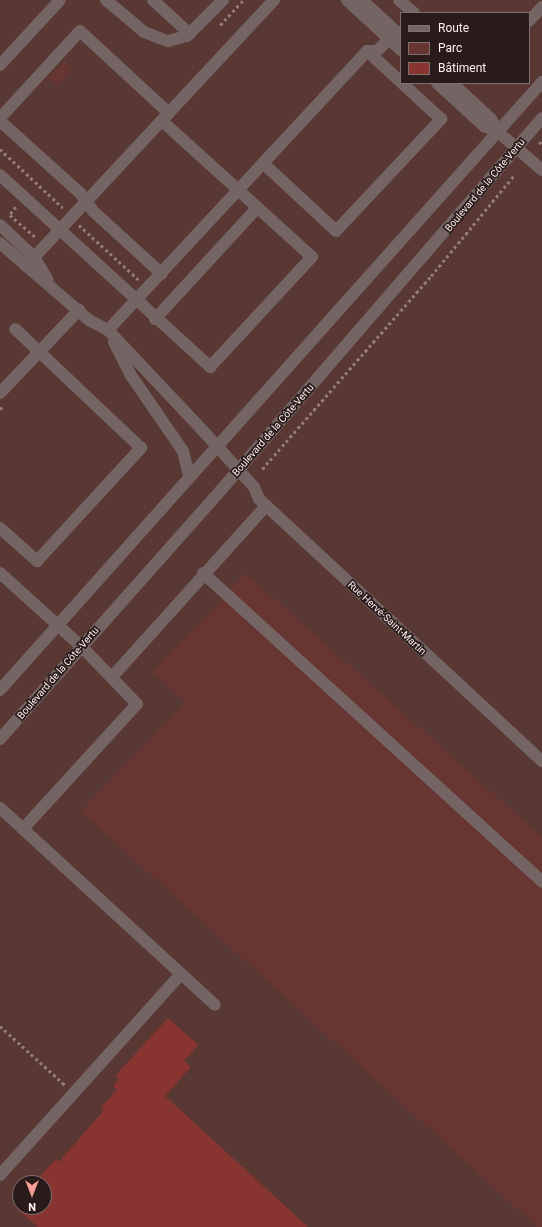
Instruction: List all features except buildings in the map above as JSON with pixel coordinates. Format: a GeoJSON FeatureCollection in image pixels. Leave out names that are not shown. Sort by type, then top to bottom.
{"type":"FeatureCollection","features":[{"type":"Feature","properties":{"kind":"street"},"geometry":{"type":"LineString","coordinates":[[2,60],[60,0]]}},
{"type":"Feature","properties":{"kind":"street"},"geometry":{"type":"LineString","coordinates":[[106,0],[152,37],[175,41],[190,34],[214,3]]}},
{"type":"Feature","properties":{"kind":"street"},"geometry":{"type":"LineString","coordinates":[[153,0],[190,34]]}},
{"type":"Feature","properties":{"kind":"street"},"geometry":{"type":"LineString","coordinates":[[26,266],[274,0]]}},
{"type":"Feature","properties":{"kind":"street"},"geometry":{"type":"LineString","coordinates":[[347,0],[395,38]]}},
{"type":"Feature","properties":{"kind":"street"},"geometry":{"type":"LineString","coordinates":[[362,0],[395,38],[400,48]]}},
{"type":"Feature","properties":{"kind":"street"},"geometry":{"type":"LineString","coordinates":[[399,0],[413,12]]}},
{"type":"Feature","properties":{"kind":"street"},"geometry":{"type":"LineString","coordinates":[[530,20],[542,7]]}},
{"type":"Feature","properties":{"kind":"street"},"geometry":{"type":"LineString","coordinates":[[0,118],[80,31],[238,192],[312,257],[210,367],[136,302],[0,175]]}},
{"type":"Feature","properties":{"kind":"street"},"geometry":{"type":"LineString","coordinates":[[189,475],[183,451],[130,374],[108,330],[136,302],[368,51],[377,51],[395,38]]}},
{"type":"Feature","properties":{"kind":"street"},"geometry":{"type":"LineString","coordinates":[[368,51],[400,80]]}},
{"type":"Feature","properties":{"kind":"street"},"geometry":{"type":"LineString","coordinates":[[0,690],[189,475],[542,82]]}},
{"type":"Feature","properties":{"kind":"street"},"geometry":{"type":"LineString","coordinates":[[264,164],[336,231],[442,118],[404,84]]}},
{"type":"Feature","properties":{"kind":"street"},"geometry":{"type":"LineString","coordinates":[[438,84],[484,126],[498,132]]}},
{"type":"Feature","properties":{"kind":"street"},"geometry":{"type":"LineString","coordinates":[[453,84],[491,119],[498,132],[515,149],[542,169]]}},
{"type":"Feature","properties":{"kind":"street","name":"Boulevard de la Côte-Vertu"},"geometry":{"type":"LineString","coordinates":[[0,739],[237,471],[542,118]]}},
{"type":"Feature","properties":{"kind":"street"},"geometry":{"type":"LineString","coordinates":[[0,121],[87,202],[93,211],[162,274]]}},
{"type":"Feature","properties":{"kind":"street"},"geometry":{"type":"LineString","coordinates":[[155,319],[257,208]]}},
{"type":"Feature","properties":{"kind":"street"},"geometry":{"type":"LineString","coordinates":[[4,240],[34,257],[49,282]]}},
{"type":"Feature","properties":{"kind":"street"},"geometry":{"type":"LineString","coordinates":[[4,240],[26,266],[49,282]]}},
{"type":"Feature","properties":{"kind":"street","name":"Rue Hervé-Saint-Martin"},"geometry":{"type":"LineString","coordinates":[[49,282],[79,310],[108,330],[216,446],[266,506],[542,761]]}},
{"type":"Feature","properties":{"kind":"street"},"geometry":{"type":"LineString","coordinates":[[0,393],[79,310]]}},
{"type":"Feature","properties":{"kind":"street"},"geometry":{"type":"LineString","coordinates":[[0,528],[37,561],[142,448],[15,328]]}},
{"type":"Feature","properties":{"kind":"street"},"geometry":{"type":"LineString","coordinates":[[112,677],[203,573],[266,506]]}},
{"type":"Feature","properties":{"kind":"street"},"geometry":{"type":"LineString","coordinates":[[203,573],[542,882]]}},
{"type":"Feature","properties":{"kind":"street"},"geometry":{"type":"LineString","coordinates":[[2,579],[82,647],[136,704],[23,829]]}},
{"type":"Feature","properties":{"kind":"street"},"geometry":{"type":"LineString","coordinates":[[0,808],[215,1005]]}},
{"type":"Feature","properties":{"kind":"street"},"geometry":{"type":"LineString","coordinates":[[0,1175],[181,974]]}},
{"type":"Feature","properties":{"kind":"path"},"geometry":{"type":"LineString","coordinates":[[220,25],[243,0]]}},
{"type":"Feature","properties":{"kind":"path","name":"Boulevard de la Côte-Vertu"},"geometry":{"type":"LineString","coordinates":[[539,144],[542,140]]}},
{"type":"Feature","properties":{"kind":"path"},"geometry":{"type":"LineString","coordinates":[[0,149],[66,211]]}},
{"type":"Feature","properties":{"kind":"path","name":"Boulevard de la Côte-Vertu"},"geometry":{"type":"LineString","coordinates":[[262,469],[431,276],[515,174]]}},
{"type":"Feature","properties":{"kind":"path"},"geometry":{"type":"LineString","coordinates":[[10,215],[19,203]]}},
{"type":"Feature","properties":{"kind":"path"},"geometry":{"type":"LineString","coordinates":[[78,223],[143,283]]}},
{"type":"Feature","properties":{"kind":"path"},"geometry":{"type":"LineString","coordinates":[[0,1026],[74,1093]]}},
{"type":"Feature","properties":{"kind":"shaded area"},"geometry":{"type":"Polygon","coordinates":[[[0,0],[542,0],[542,1227],[0,1227],[0,0]]]}},
{"type":"Feature","properties":{"kind":"green space"},"geometry":{"type":"Polygon","coordinates":[[[65,61],[73,69],[57,85],[49,77],[65,61]]]}},
{"type":"Feature","properties":{"kind":"green space"},"geometry":{"type":"Polygon","coordinates":[[[246,573],[542,837],[542,1227],[537,1227],[81,811],[186,702],[152,672],[246,573]]]}}]}
